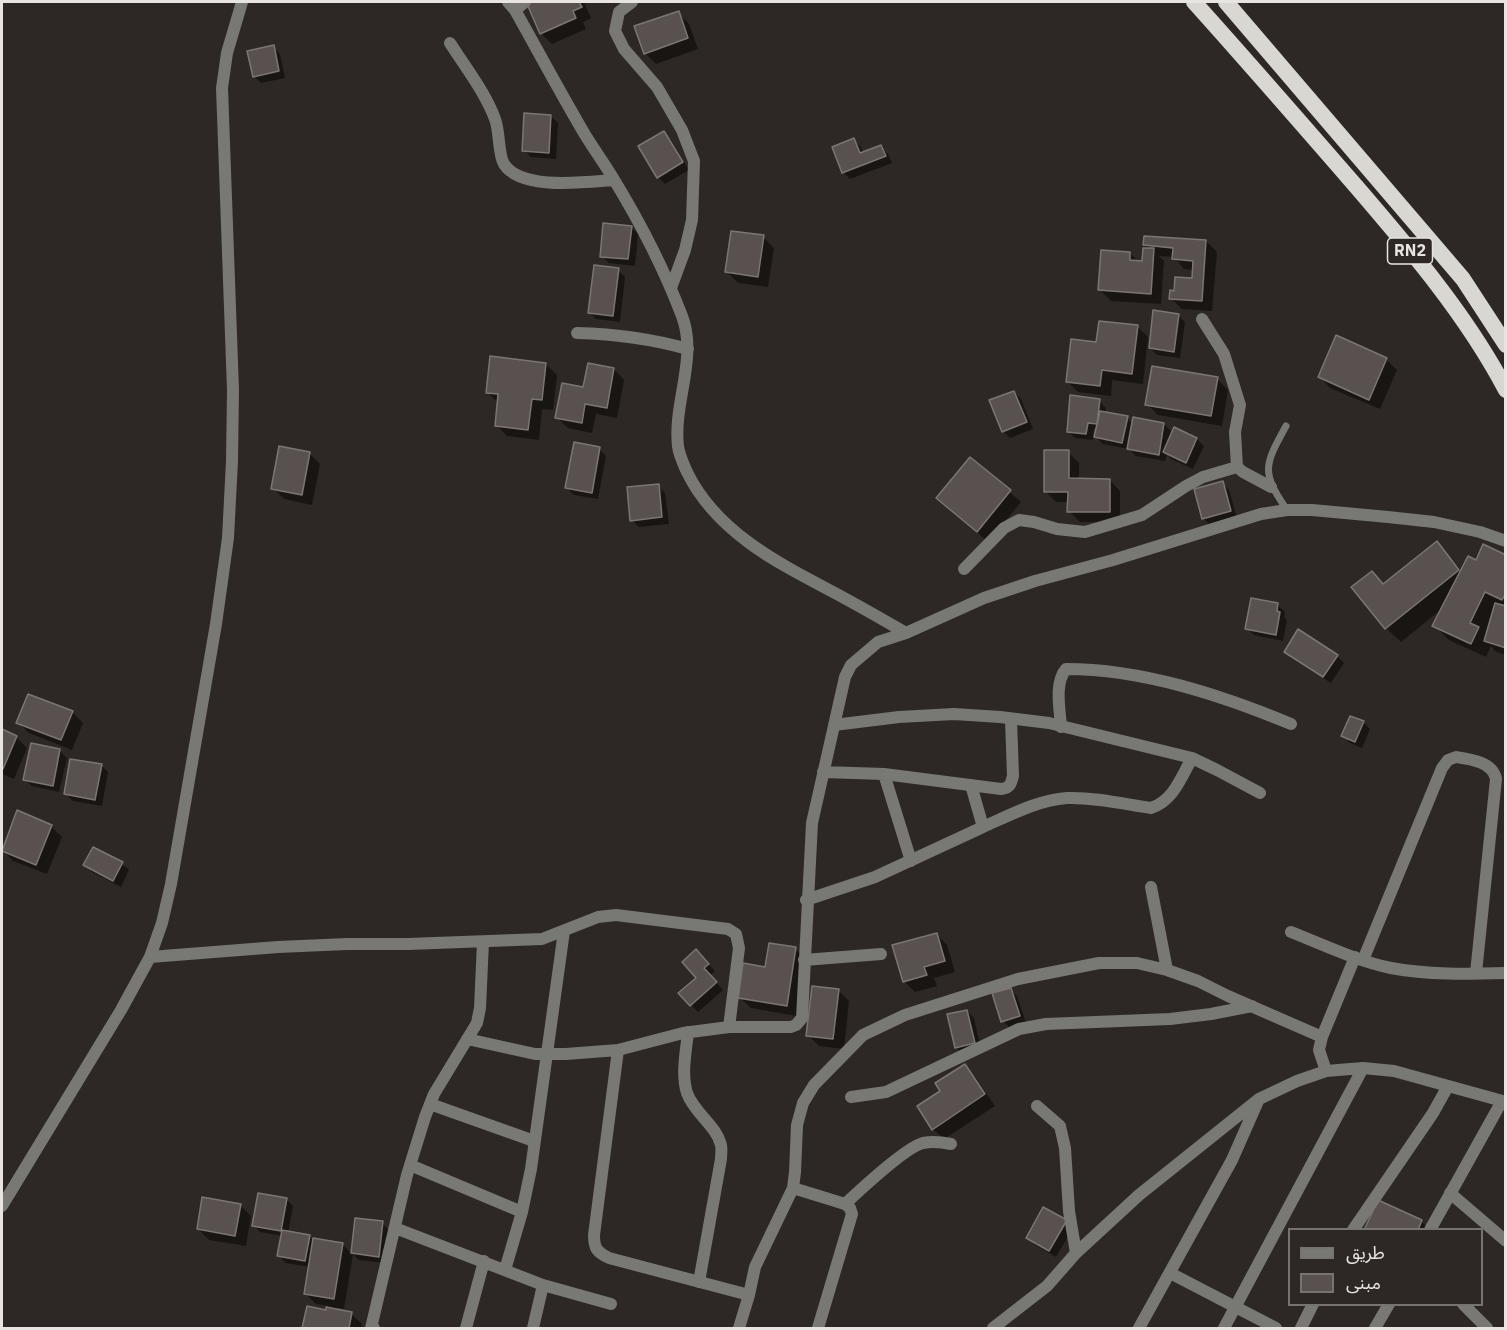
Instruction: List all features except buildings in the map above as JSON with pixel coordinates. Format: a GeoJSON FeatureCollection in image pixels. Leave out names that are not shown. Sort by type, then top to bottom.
{"type":"FeatureCollection","features":[{"type":"Feature","properties":{"kind":"highway","name":"RN2"},"geometry":{"type":"LineString","coordinates":[[1194,2],[1403,242],[1460,316],[1506,390]]}},
{"type":"Feature","properties":{"kind":"highway","name":"RN2"},"geometry":{"type":"LineString","coordinates":[[1227,2],[1463,279],[1506,345]]}},
{"type":"Feature","properties":{"kind":"street"},"geometry":{"type":"LineString","coordinates":[[2,1206],[121,1010],[150,957],[162,923],[175,860],[216,624],[228,538],[233,390],[222,88],[227,53],[242,2]]}},
{"type":"Feature","properties":{"kind":"street"},"geometry":{"type":"LineString","coordinates":[[632,2],[619,12],[615,31],[624,49],[657,87],[682,130],[694,160],[692,220],[685,250],[670,288]]}},
{"type":"Feature","properties":{"kind":"street"},"geometry":{"type":"LineString","coordinates":[[516,4],[584,134],[614,180],[657,257],[683,319],[688,338],[688,349],[679,403],[677,445],[694,486],[725,522],[752,545],[796,573],[906,633]]}},
{"type":"Feature","properties":{"kind":"street"},"geometry":{"type":"LineString","coordinates":[[450,44],[481,91],[496,120],[503,163],[514,174],[531,181],[614,180]]}},
{"type":"Feature","properties":{"kind":"street"},"geometry":{"type":"LineString","coordinates":[[1202,319],[1224,354],[1240,405],[1235,432],[1237,467],[1271,487]]}},
{"type":"Feature","properties":{"kind":"street"},"geometry":{"type":"LineString","coordinates":[[578,333],[631,338],[688,349]]}},
{"type":"Feature","properties":{"kind":"street"},"geometry":{"type":"LineString","coordinates":[[964,569],[1004,528],[1018,520],[1057,529],[1085,532],[1142,515],[1203,477],[1237,467]]}},
{"type":"Feature","properties":{"kind":"street"},"geometry":{"type":"LineString","coordinates":[[467,1039],[535,1054],[547,1054],[618,1050],[688,1032],[729,1027],[791,1027],[800,1022],[812,823],[845,677],[851,665],[878,642],[906,633],[984,598],[1035,581],[1113,560],[1262,514],[1287,510],[1434,522],[1480,532],[1506,541]]}},
{"type":"Feature","properties":{"kind":"street"},"geometry":{"type":"LineString","coordinates":[[1061,727],[1059,684],[1061,675],[1066,669],[1141,677],[1186,688],[1242,704],[1290,724]]}},
{"type":"Feature","properties":{"kind":"street"},"geometry":{"type":"LineString","coordinates":[[834,725],[899,717],[954,714],[1049,723],[1192,758],[1260,793]]}},
{"type":"Feature","properties":{"kind":"street"},"geometry":{"type":"LineString","coordinates":[[823,772],[884,774],[1001,789],[1011,785],[1014,776],[1011,719]]}},
{"type":"Feature","properties":{"kind":"street"},"geometry":{"type":"LineString","coordinates":[[1326,1071],[1319,1050],[1322,1037],[1359,959],[1442,768],[1448,760],[1456,757],[1488,766],[1495,773],[1496,779],[1476,973]]}},
{"type":"Feature","properties":{"kind":"street"},"geometry":{"type":"LineString","coordinates":[[806,900],[875,877],[1037,804],[1065,798],[1080,798],[1151,808],[1162,805],[1171,796],[1192,758]]}},
{"type":"Feature","properties":{"kind":"street"},"geometry":{"type":"LineString","coordinates":[[884,774],[911,861]]}},
{"type":"Feature","properties":{"kind":"street"},"geometry":{"type":"LineString","coordinates":[[971,785],[984,827]]}},
{"type":"Feature","properties":{"kind":"street"},"geometry":{"type":"LineString","coordinates":[[1151,886],[1167,970]]}},
{"type":"Feature","properties":{"kind":"street"},"geometry":{"type":"LineString","coordinates":[[150,957],[324,945],[542,939],[598,917],[616,915],[728,929],[736,934],[740,948],[729,1027]]}},
{"type":"Feature","properties":{"kind":"street"},"geometry":{"type":"LineString","coordinates":[[505,1270],[522,1212],[564,931]]}},
{"type":"Feature","properties":{"kind":"street"},"geometry":{"type":"LineString","coordinates":[[1292,932],[1359,959],[1392,968],[1446,973],[1506,973]]}},
{"type":"Feature","properties":{"kind":"street"},"geometry":{"type":"LineString","coordinates":[[372,1328],[410,1165],[430,1104],[477,1023],[480,1008],[483,942]]}},
{"type":"Feature","properties":{"kind":"street"},"geometry":{"type":"LineString","coordinates":[[804,960],[881,954]]}},
{"type":"Feature","properties":{"kind":"street"},"geometry":{"type":"LineString","coordinates":[[739,1329],[756,1267],[793,1188],[797,1125],[803,1103],[814,1085],[862,1035],[905,1015],[1018,979],[1099,963],[1137,963],[1198,981],[1322,1037]]}},
{"type":"Feature","properties":{"kind":"street"},"geometry":{"type":"LineString","coordinates":[[851,1097],[886,1092],[1019,1029],[1046,1024],[1170,1019],[1253,1006]]}},
{"type":"Feature","properties":{"kind":"street"},"geometry":{"type":"LineString","coordinates":[[688,1032],[684,1079],[688,1094],[716,1133],[721,1145],[721,1159],[699,1282]]}},
{"type":"Feature","properties":{"kind":"street"},"geometry":{"type":"LineString","coordinates":[[618,1050],[594,1235],[595,1249],[609,1258],[749,1295]]}},
{"type":"Feature","properties":{"kind":"street"},"geometry":{"type":"LineString","coordinates":[[1224,1329],[1363,1068]]}},
{"type":"Feature","properties":{"kind":"street"},"geometry":{"type":"LineString","coordinates":[[993,1329],[1047,1286],[1076,1253],[1139,1195],[1259,1099],[1297,1081],[1326,1071],[1363,1068],[1394,1071],[1504,1101],[1431,1228]]}},
{"type":"Feature","properties":{"kind":"street"},"geometry":{"type":"LineString","coordinates":[[1354,1228],[1433,1113],[1448,1086]]}},
{"type":"Feature","properties":{"kind":"street"},"geometry":{"type":"LineString","coordinates":[[1139,1329],[1232,1160],[1259,1099]]}},
{"type":"Feature","properties":{"kind":"street"},"geometry":{"type":"LineString","coordinates":[[430,1104],[534,1141]]}},
{"type":"Feature","properties":{"kind":"street"},"geometry":{"type":"LineString","coordinates":[[1037,1106],[1060,1126],[1065,1148],[1069,1210],[1076,1253]]}},
{"type":"Feature","properties":{"kind":"street"},"geometry":{"type":"LineString","coordinates":[[845,1204],[868,1182],[920,1143],[936,1141],[951,1144]]}},
{"type":"Feature","properties":{"kind":"street"},"geometry":{"type":"LineString","coordinates":[[410,1165],[522,1212]]}},
{"type":"Feature","properties":{"kind":"street"},"geometry":{"type":"LineString","coordinates":[[793,1188],[845,1204],[850,1208],[852,1214],[818,1329]]}},
{"type":"Feature","properties":{"kind":"street"},"geometry":{"type":"LineString","coordinates":[[1450,1194],[1506,1241]]}},
{"type":"Feature","properties":{"kind":"street"},"geometry":{"type":"LineString","coordinates":[[395,1228],[543,1285],[610,1304]]}},
{"type":"Feature","properties":{"kind":"street"},"geometry":{"type":"LineString","coordinates":[[466,1329],[484,1261]]}},
{"type":"Feature","properties":{"kind":"street"},"geometry":{"type":"LineString","coordinates":[[1170,1273],[1276,1329]]}},
{"type":"Feature","properties":{"kind":"street"},"geometry":{"type":"LineString","coordinates":[[533,1329],[543,1285]]}},
{"type":"Feature","properties":{"kind":"street"},"geometry":{"type":"LineString","coordinates":[[1301,1329],[1312,1306]]}},
{"type":"Feature","properties":{"kind":"street"},"geometry":{"type":"LineString","coordinates":[[1375,1329],[1388,1306]]}},
{"type":"Feature","properties":{"kind":"street"},"geometry":{"type":"LineString","coordinates":[[1464,1306],[1487,1328]]}},
{"type":"Feature","properties":{"kind":"lane"},"geometry":{"type":"LineString","coordinates":[[1286,426],[1272,451],[1268,469],[1271,487],[1287,510]]}}]}
